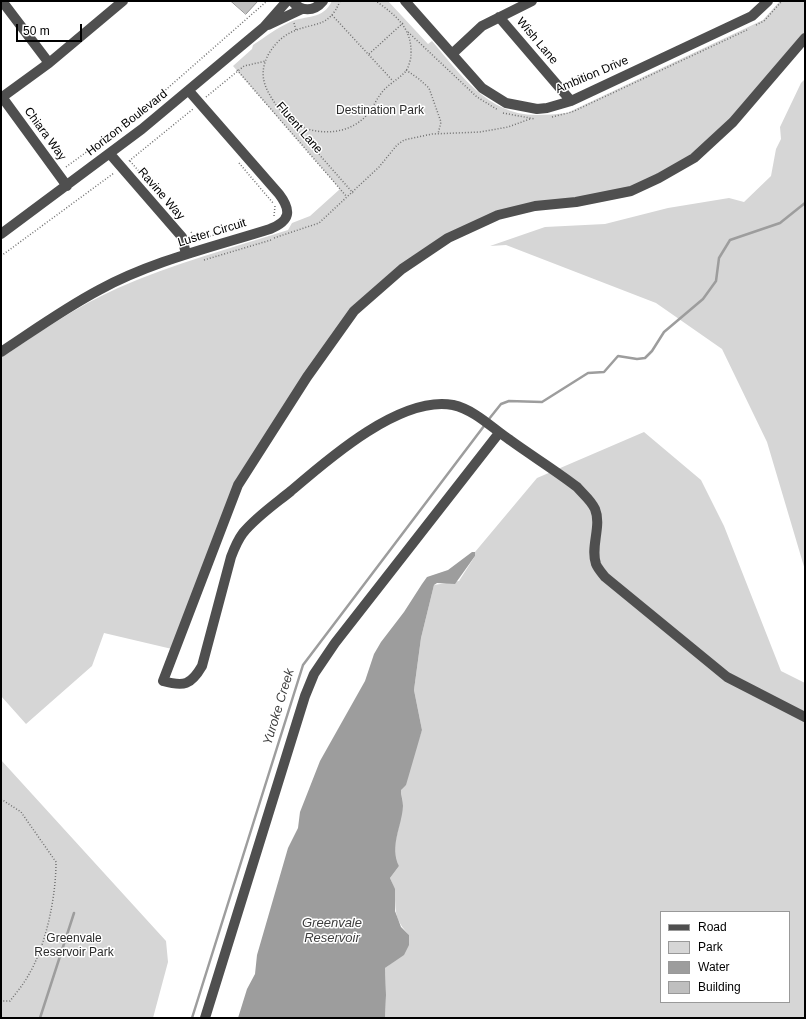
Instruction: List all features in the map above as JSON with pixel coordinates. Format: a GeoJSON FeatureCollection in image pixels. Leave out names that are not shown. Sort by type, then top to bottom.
{"type":"FeatureCollection","features":[{"type":"Feature","properties":{"kind":"street"},"geometry":{"type":"LineString","coordinates":[[2,1],[49,63]]}},
{"type":"Feature","properties":{"kind":"street"},"geometry":{"type":"LineString","coordinates":[[1,97],[49,63],[123,1]]}},
{"type":"Feature","properties":{"kind":"street","name":"Horizon Boulevard"},"geometry":{"type":"LineString","coordinates":[[1,234],[110,154],[264,27],[287,1]]}},
{"type":"Feature","properties":{"kind":"street"},"geometry":{"type":"LineString","coordinates":[[292,1],[302,9]]}},
{"type":"Feature","properties":{"kind":"street","name":"Horizon Boulevard"},"geometry":{"type":"LineString","coordinates":[[264,27],[288,17],[302,9],[314,9],[323,1]]}},
{"type":"Feature","properties":{"kind":"street","name":"Ambition Drive"},"geometry":{"type":"LineString","coordinates":[[405,1],[482,88],[506,103],[537,109],[547,108],[571,101],[752,16],[768,1]]}},
{"type":"Feature","properties":{"kind":"street"},"geometry":{"type":"LineString","coordinates":[[452,54],[482,26],[532,1]]}},
{"type":"Feature","properties":{"kind":"street","name":"Wish Lane"},"geometry":{"type":"LineString","coordinates":[[499,17],[571,101]]}},
{"type":"Feature","properties":{"kind":"street"},"geometry":{"type":"LineString","coordinates":[[805,38],[734,122],[694,158],[660,178],[630,191],[576,202],[535,206],[498,215],[448,238],[402,269],[354,312],[307,377],[238,485],[163,681],[179,685],[189,682],[197,675],[202,666],[231,557],[237,542],[244,533],[284,496],[340,450],[383,423],[416,408],[440,404],[467,410],[562,475],[588,498],[595,509],[596,522],[594,552],[596,565],[605,577],[727,677],[805,717]]}},
{"type":"Feature","properties":{"kind":"street","name":"Luster Circuit"},"geometry":{"type":"LineString","coordinates":[[1,352],[98,290],[127,276],[186,254],[281,225],[288,213],[286,204],[280,194],[188,90]]}},
{"type":"Feature","properties":{"kind":"street","name":"Chiara Way"},"geometry":{"type":"LineString","coordinates":[[1,97],[67,186]]}},
{"type":"Feature","properties":{"kind":"street","name":"Ravine Way"},"geometry":{"type":"LineString","coordinates":[[110,154],[182,237],[186,254]]}},
{"type":"Feature","properties":{"kind":"street"},"geometry":{"type":"LineString","coordinates":[[205,1018],[305,696],[314,674],[335,643],[499,433]]}},
{"type":"Feature","properties":{"kind":"path"},"geometry":{"type":"LineString","coordinates":[[66,167],[137,115],[267,1]]}},
{"type":"Feature","properties":{"kind":"path"},"geometry":{"type":"LineString","coordinates":[[340,1],[332,15],[318,25],[296,30],[279,41],[269,53],[263,79],[268,93],[353,193]]}},
{"type":"Feature","properties":{"kind":"path"},"geometry":{"type":"LineString","coordinates":[[290,120],[310,130],[326,132],[344,130],[365,117],[381,94],[406,70],[410,60],[411,46],[408,32],[403,23],[376,1]]}},
{"type":"Feature","properties":{"kind":"path"},"geometry":{"type":"LineString","coordinates":[[332,15],[393,82]]}},
{"type":"Feature","properties":{"kind":"path"},"geometry":{"type":"LineString","coordinates":[[292,19],[296,30]]}},
{"type":"Feature","properties":{"kind":"path"},"geometry":{"type":"LineString","coordinates":[[368,54],[403,23]]}},
{"type":"Feature","properties":{"kind":"path"},"geometry":{"type":"LineString","coordinates":[[204,99],[237,70],[244,66],[266,61]]}},
{"type":"Feature","properties":{"kind":"path","name":"Fluent Lane"},"geometry":{"type":"LineString","coordinates":[[237,70],[347,198]]}},
{"type":"Feature","properties":{"kind":"path"},"geometry":{"type":"LineString","coordinates":[[406,70],[429,88],[441,122],[438,134]]}},
{"type":"Feature","properties":{"kind":"path"},"geometry":{"type":"LineString","coordinates":[[127,164],[196,106]]}},
{"type":"Feature","properties":{"kind":"path"},"geometry":{"type":"LineString","coordinates":[[234,158],[276,206],[272,219]]}},
{"type":"Feature","properties":{"kind":"path"},"geometry":{"type":"LineString","coordinates":[[130,161],[160,196]]}},
{"type":"Feature","properties":{"kind":"path"},"geometry":{"type":"LineString","coordinates":[[1,256],[117,170]]}},
{"type":"Feature","properties":{"kind":"path"},"geometry":{"type":"LineString","coordinates":[[186,227],[194,237],[201,239],[215,235]]}},
{"type":"Feature","properties":{"kind":"path"},"geometry":{"type":"LineString","coordinates":[[1,799],[21,812],[56,862],[56,876],[42,946],[28,977],[10,1001],[1,1001]]}},
{"type":"Feature","properties":{"kind":"green space","name":"Destination Park"},"geometry":{"type":"Polygon","coordinates":[[[332,1],[388,1],[428,44],[432,41],[476,90],[503,108],[519,113],[536,115],[567,113],[763,20],[780,1],[805,1],[805,35],[727,126],[691,157],[628,189],[574,199],[536,202],[447,235],[353,308],[236,479],[172,649],[104,633],[92,666],[26,724],[1,696],[1,358],[73,311],[118,288],[181,264],[288,230],[292,223],[310,216],[340,189],[233,66],[252,49],[253,45],[280,27],[296,20],[319,14],[328,7],[332,1]]]}},
{"type":"Feature","properties":{"kind":"green space"},"geometry":{"type":"Polygon","coordinates":[[[805,79],[805,570],[767,442],[722,349],[656,303],[506,245],[490,246],[545,227],[605,224],[668,208],[729,198],[744,202],[771,176],[776,149],[781,139],[780,127],[801,83],[805,79]]]}},
{"type":"Feature","properties":{"kind":"green space"},"geometry":{"type":"Polygon","coordinates":[[[644,432],[701,480],[724,526],[781,671],[805,683],[805,1018],[385,1018],[385,968],[393,962],[409,935],[398,920],[396,913],[395,893],[390,878],[399,866],[395,859],[395,844],[403,806],[401,790],[422,730],[414,690],[421,638],[434,585],[459,581],[475,556],[475,552],[537,478],[644,432]]]}},
{"type":"Feature","properties":{"kind":"green space","name":"Greenvale Reservoir Park"},"geometry":{"type":"Polygon","coordinates":[[[1,760],[166,941],[168,962],[153,1018],[1,1018],[1,760]]]}},
{"type":"Feature","properties":{"kind":"water","name":"Greenvale Reservoir"},"geometry":{"type":"Polygon","coordinates":[[[472,552],[475,552],[475,556],[455,584],[437,583],[434,585],[421,638],[414,690],[422,730],[406,785],[401,790],[403,806],[395,851],[399,866],[390,878],[395,889],[395,911],[401,927],[409,935],[409,945],[404,955],[385,968],[385,1018],[238,1018],[247,989],[255,974],[257,955],[288,848],[298,828],[300,812],[320,761],[365,681],[374,654],[427,577],[448,570],[472,552]]]}},
{"type":"Feature","properties":{"kind":"building"},"geometry":{"type":"Polygon","coordinates":[[[231,1],[258,1],[246,14],[231,1]]]}},
{"type":"Feature","properties":{"kind":"waterway"},"geometry":{"type":"LineString","coordinates":[[489,419],[501,404],[509,401],[542,402],[588,373],[604,372],[618,356],[637,359],[645,358],[652,351],[664,332],[703,299],[716,281],[719,258],[730,240],[780,223],[805,203]]}},
{"type":"Feature","properties":{"kind":"waterway","name":"Yuroke Creek"},"geometry":{"type":"LineString","coordinates":[[192,1018],[303,665],[484,426]]}},
{"type":"Feature","properties":{"kind":"waterway"},"geometry":{"type":"LineString","coordinates":[[40,1018],[74,913]]}}]}
